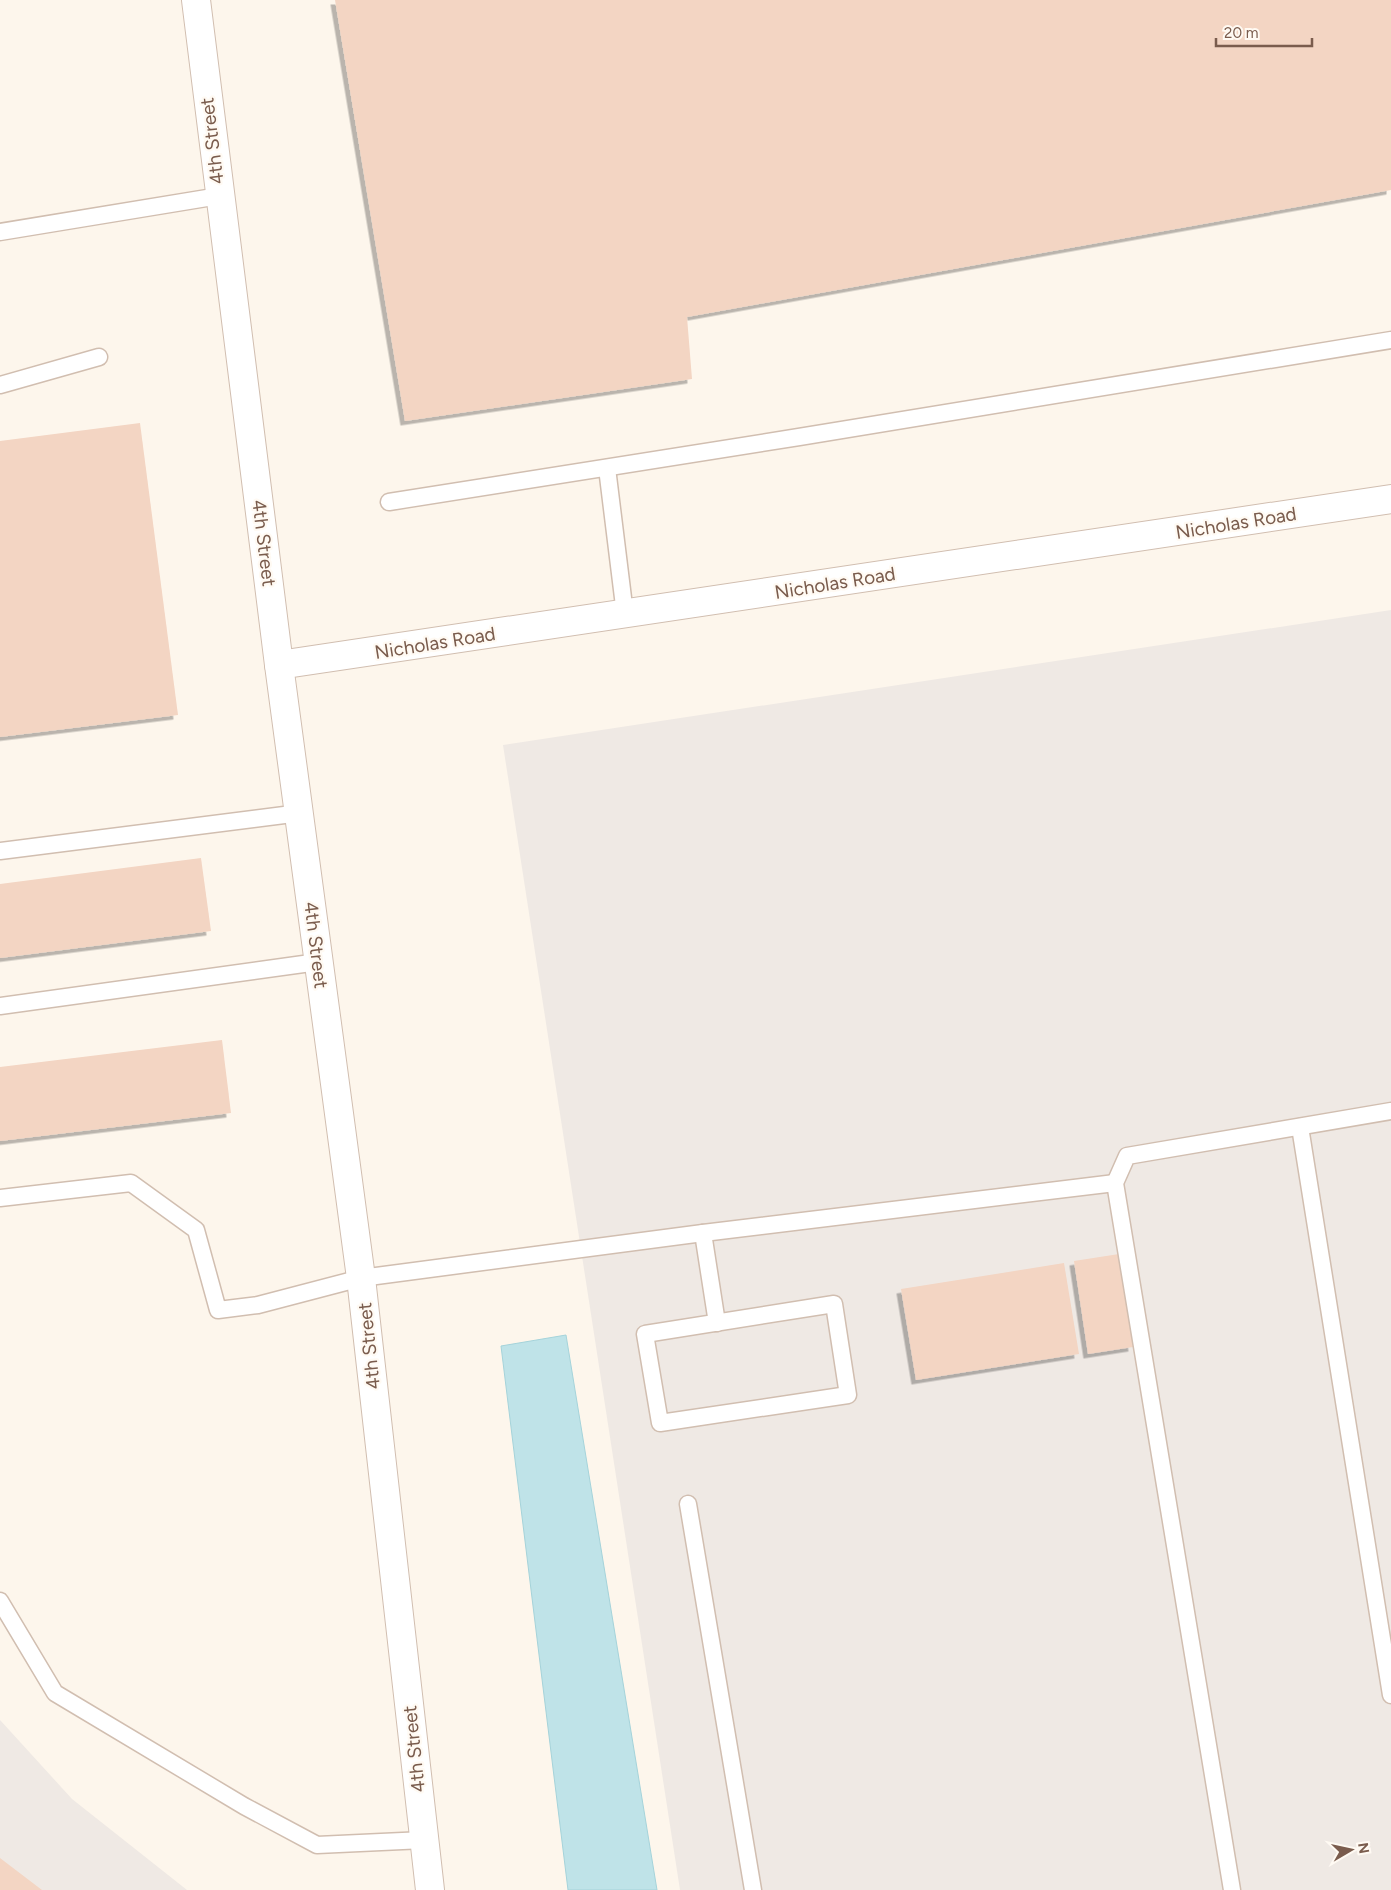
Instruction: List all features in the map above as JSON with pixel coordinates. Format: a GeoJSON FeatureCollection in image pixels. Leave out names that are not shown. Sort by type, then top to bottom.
{"type":"FeatureCollection","features":[{"type":"Feature","properties":{"kind":"street","name":"4th Street"},"geometry":{"type":"LineString","coordinates":[[196,0],[279,666],[361,1278],[430,1890]]}},
{"type":"Feature","properties":{"kind":"street","name":"Nicholas Road"},"geometry":{"type":"LineString","coordinates":[[279,666],[1391,500]]}},
{"type":"Feature","properties":{"kind":"lane"},"geometry":{"type":"LineString","coordinates":[[0,232],[219,196]]}},
{"type":"Feature","properties":{"kind":"lane"},"geometry":{"type":"LineString","coordinates":[[389,502],[1391,340]]}},
{"type":"Feature","properties":{"kind":"lane"},"geometry":{"type":"LineString","coordinates":[[0,385],[99,357]]}},
{"type":"Feature","properties":{"kind":"lane"},"geometry":{"type":"LineString","coordinates":[[607,468],[625,614]]}},
{"type":"Feature","properties":{"kind":"lane"},"geometry":{"type":"LineString","coordinates":[[0,852],[300,813]]}},
{"type":"Feature","properties":{"kind":"lane"},"geometry":{"type":"LineString","coordinates":[[0,1006],[318,962]]}},
{"type":"Feature","properties":{"kind":"lane"},"geometry":{"type":"LineString","coordinates":[[1232,1890],[1115,1183],[1127,1156],[1391,1111]]}},
{"type":"Feature","properties":{"kind":"lane"},"geometry":{"type":"LineString","coordinates":[[1300,1127],[1391,1695]]}},
{"type":"Feature","properties":{"kind":"lane"},"geometry":{"type":"LineString","coordinates":[[0,1198],[131,1183],[196,1230],[218,1310],[258,1305],[361,1278],[703,1233],[1115,1183]]}},
{"type":"Feature","properties":{"kind":"lane"},"geometry":{"type":"LineString","coordinates":[[703,1233],[717,1323]]}},
{"type":"Feature","properties":{"kind":"lane"},"geometry":{"type":"LineString","coordinates":[[834,1304],[848,1395],[660,1423],[645,1334],[717,1323],[834,1304]]}},
{"type":"Feature","properties":{"kind":"lane"},"geometry":{"type":"LineString","coordinates":[[688,1504],[753,1890]]}},
{"type":"Feature","properties":{"kind":"lane"},"geometry":{"type":"LineString","coordinates":[[0,1601],[55,1693],[244,1806],[317,1845],[424,1840]]}},
{"type":"Feature","properties":{"kind":"shaded area"},"geometry":{"type":"Polygon","coordinates":[[[1391,610],[1391,1890],[680,1890],[503,745],[1391,610]]]}},
{"type":"Feature","properties":{"kind":"shaded area"},"geometry":{"type":"Polygon","coordinates":[[[0,1720],[72,1799],[187,1890],[0,1890],[0,1720]]]}},
{"type":"Feature","properties":{"kind":"water"},"geometry":{"type":"Polygon","coordinates":[[[566,1335],[657,1890],[568,1890],[501,1346],[566,1335]]]}},
{"type":"Feature","properties":{"kind":"building"},"geometry":{"type":"Polygon","coordinates":[[[335,0],[1391,0],[1391,190],[687,317],[692,379],[405,421],[335,0]]]}},
{"type":"Feature","properties":{"kind":"building"},"geometry":{"type":"Polygon","coordinates":[[[140,423],[178,715],[0,737],[0,441],[140,423]]]}},
{"type":"Feature","properties":{"kind":"building"},"geometry":{"type":"Polygon","coordinates":[[[201,858],[211,931],[0,958],[0,884],[201,858]]]}},
{"type":"Feature","properties":{"kind":"building"},"geometry":{"type":"Polygon","coordinates":[[[222,1040],[231,1113],[0,1141],[0,1067],[222,1040]]]}},
{"type":"Feature","properties":{"kind":"building"},"geometry":{"type":"Polygon","coordinates":[[[1119,1254],[1133,1347],[1088,1354],[1074,1261],[1119,1254]]]}},
{"type":"Feature","properties":{"kind":"building"},"geometry":{"type":"Polygon","coordinates":[[[1064,1263],[1079,1354],[916,1380],[901,1289],[1064,1263]]]}},
{"type":"Feature","properties":{"kind":"building"},"geometry":{"type":"Polygon","coordinates":[[[0,1858],[42,1890],[0,1890],[0,1858]]]}}]}
